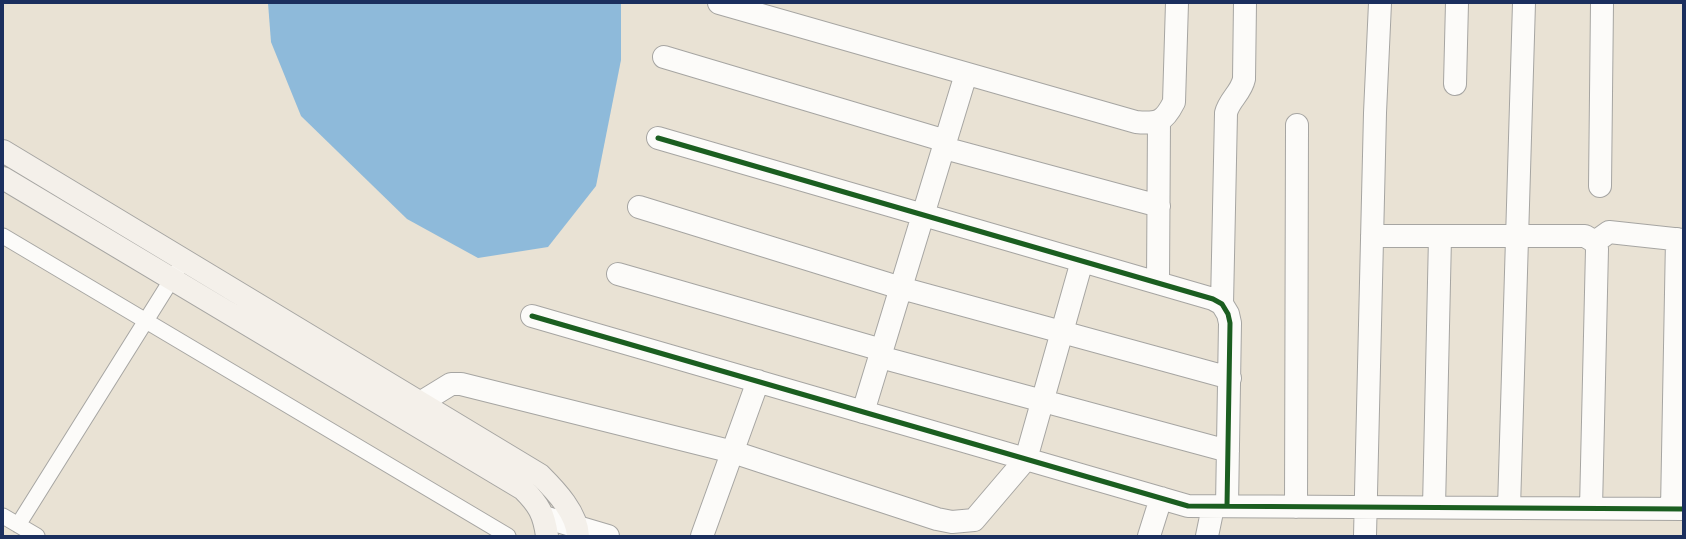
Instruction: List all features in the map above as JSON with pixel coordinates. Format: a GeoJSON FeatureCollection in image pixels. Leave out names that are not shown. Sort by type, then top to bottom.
{"type":"FeatureCollection","features":[{"type":"Feature","properties":{"kind":"street"},"geometry":{"type":"LineString","coordinates":[[719,3],[1136,122],[1159,121],[1168,114],[1174,102],[1177,3]]}},
{"type":"Feature","properties":{"kind":"street"},"geometry":{"type":"LineString","coordinates":[[1222,304],[1226,113],[1230,104],[1242,87],[1244,79],[1245,3]]}},
{"type":"Feature","properties":{"kind":"street"},"geometry":{"type":"LineString","coordinates":[[1366,536],[1375,113],[1380,3]]}},
{"type":"Feature","properties":{"kind":"street"},"geometry":{"type":"LineString","coordinates":[[1455,84],[1457,3]]}},
{"type":"Feature","properties":{"kind":"street"},"geometry":{"type":"LineString","coordinates":[[1509,508],[1524,3]]}},
{"type":"Feature","properties":{"kind":"street"},"geometry":{"type":"LineString","coordinates":[[1600,186],[1602,3]]}},
{"type":"Feature","properties":{"kind":"street"},"geometry":{"type":"LineString","coordinates":[[664,57],[945,145],[1159,206]]}},
{"type":"Feature","properties":{"kind":"street"},"geometry":{"type":"LineString","coordinates":[[863,412],[966,74]]}},
{"type":"Feature","properties":{"kind":"street"},"geometry":{"type":"LineString","coordinates":[[1158,282],[1159,121]]}},
{"type":"Feature","properties":{"kind":"street"},"geometry":{"type":"LineString","coordinates":[[1296,507],[1297,124]]}},
{"type":"Feature","properties":{"kind":"street"},"geometry":{"type":"LineString","coordinates":[[658,138],[923,216],[1158,282],[1213,299],[1222,304],[1228,314],[1230,323],[1228,451],[1220,506],[1207,536]]}},
{"type":"Feature","properties":{"kind":"street"},"geometry":{"type":"LineString","coordinates":[[3,151],[540,475],[553,488],[565,504],[578,532]]}},
{"type":"Feature","properties":{"kind":"street"},"geometry":{"type":"LineString","coordinates":[[3,178],[523,489],[536,502],[546,526],[608,536]]}},
{"type":"Feature","properties":{"kind":"street"},"geometry":{"type":"LineString","coordinates":[[639,207],[901,288],[1230,378]]}},
{"type":"Feature","properties":{"kind":"street"},"geometry":{"type":"LineString","coordinates":[[532,316],[1188,506],[1678,509],[1680,240],[1609,232],[1595,242]]}},
{"type":"Feature","properties":{"kind":"street"},"geometry":{"type":"LineString","coordinates":[[1372,236],[1585,236],[1595,242],[1597,249],[1590,508]]}},
{"type":"Feature","properties":{"kind":"street"},"geometry":{"type":"LineString","coordinates":[[1434,508],[1440,237]]}},
{"type":"Feature","properties":{"kind":"street"},"geometry":{"type":"LineString","coordinates":[[420,402],[451,384],[461,384],[733,452],[936,519],[952,522],[974,520],[1026,460],[1082,261]]}},
{"type":"Feature","properties":{"kind":"street"},"geometry":{"type":"LineString","coordinates":[[618,274],[881,354],[1043,401],[1228,451]]}},
{"type":"Feature","properties":{"kind":"street"},"geometry":{"type":"LineString","coordinates":[[702,536],[758,381]]}},
{"type":"Feature","properties":{"kind":"street"},"geometry":{"type":"LineString","coordinates":[[1149,536],[1161,498]]}},
{"type":"Feature","properties":{"kind":"lane"},"geometry":{"type":"LineString","coordinates":[[3,236],[508,536]]}},
{"type":"Feature","properties":{"kind":"lane"},"geometry":{"type":"LineString","coordinates":[[18,525],[174,279],[183,260]]}},
{"type":"Feature","properties":{"kind":"lane"},"geometry":{"type":"LineString","coordinates":[[3,516],[37,536]]}},
{"type":"Feature","properties":{"kind":"water"},"geometry":{"type":"Polygon","coordinates":[[[268,3],[621,3],[621,60],[596,186],[548,247],[478,258],[407,219],[301,116],[271,42],[268,3]]]}},
{"type":"Feature","properties":{"kind":"cycle path"},"geometry":{"type":"LineString","coordinates":[[658,138],[1213,299],[1222,304],[1228,314],[1230,323],[1227,506]]}},
{"type":"Feature","properties":{"kind":"cycle path"},"geometry":{"type":"LineString","coordinates":[[532,316],[1188,506],[1683,509]]}}]}
